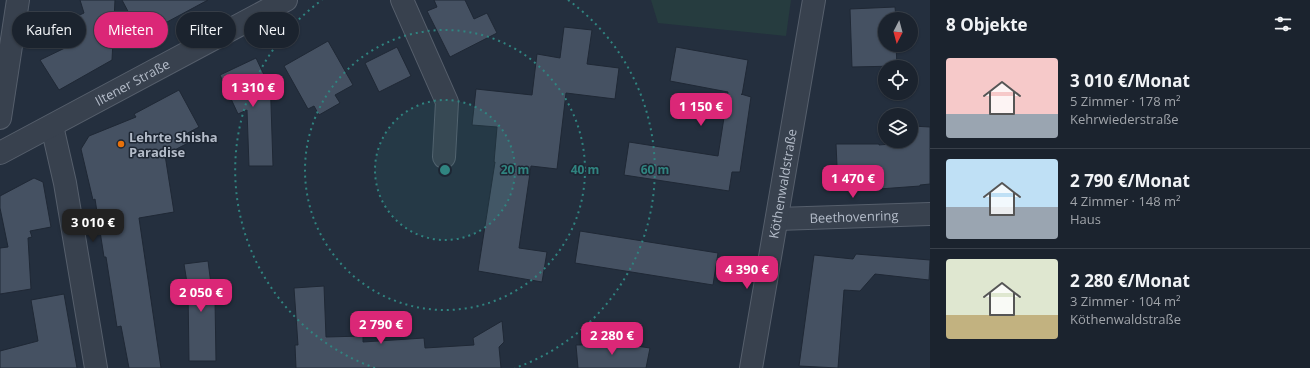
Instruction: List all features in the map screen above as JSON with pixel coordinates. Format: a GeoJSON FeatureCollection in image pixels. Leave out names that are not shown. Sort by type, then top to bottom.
{"type":"FeatureCollection","features":[{"type":"Feature","properties":{"kind":"street"},"geometry":{"type":"LineString","coordinates":[[0,118],[18,0]]}},
{"type":"Feature","properties":{"kind":"street"},"geometry":{"type":"LineString","coordinates":[[402,0],[447,102],[444,157]]}},
{"type":"Feature","properties":{"kind":"street","name":"Köthenwaldstraße"},"geometry":{"type":"LineString","coordinates":[[751,368],[814,0]]}},
{"type":"Feature","properties":{"kind":"street","name":"Iltener Straße"},"geometry":{"type":"LineString","coordinates":[[0,153],[278,2]]}},
{"type":"Feature","properties":{"kind":"street"},"geometry":{"type":"LineString","coordinates":[[52,126],[65,183],[96,368]]}},
{"type":"Feature","properties":{"kind":"street","name":"Beethovenring"},"geometry":{"type":"LineString","coordinates":[[777,218],[930,214]]}},
{"type":"Feature","properties":{"kind":"green space"},"geometry":{"type":"Polygon","coordinates":[[[651,0],[791,0],[786,36],[658,23],[651,0]]]}},
{"type":"Feature","properties":{"kind":"building"},"geometry":{"type":"Polygon","coordinates":[[[80,0],[115,0],[114,12],[94,12],[94,48],[113,48],[112,60],[59,90],[40,60],[65,48],[86,48],[86,12],[84,12],[80,0]]]}},
{"type":"Feature","properties":{"kind":"building"},"geometry":{"type":"Polygon","coordinates":[[[122,0],[208,0],[186,12],[176,12],[176,17],[168,21],[168,12],[128,12],[122,0]]]}},
{"type":"Feature","properties":{"kind":"building"},"geometry":{"type":"Polygon","coordinates":[[[434,0],[465,0],[474,19],[487,13],[497,33],[450,57],[427,11],[437,7],[434,0]]]}},
{"type":"Feature","properties":{"kind":"building"},"geometry":{"type":"Polygon","coordinates":[[[895,7],[895,12],[878,12],[878,52],[896,52],[897,60],[878,60],[878,66],[852,67],[850,9],[895,7]]]}},
{"type":"Feature","properties":{"kind":"building"},"geometry":{"type":"Polygon","coordinates":[[[564,27],[592,30],[587,64],[619,68],[615,99],[566,93],[557,169],[531,166],[519,248],[547,252],[542,282],[478,271],[495,162],[497,127],[472,125],[476,89],[532,95],[537,54],[560,58],[564,27]]]}},
{"type":"Feature","properties":{"kind":"building"},"geometry":{"type":"Polygon","coordinates":[[[328,41],[353,85],[335,95],[340,103],[319,115],[314,106],[308,109],[284,66],[328,41]]]}},
{"type":"Feature","properties":{"kind":"building"},"geometry":{"type":"Polygon","coordinates":[[[397,47],[411,76],[379,92],[365,63],[397,47]]]}},
{"type":"Feature","properties":{"kind":"building"},"geometry":{"type":"Polygon","coordinates":[[[676,47],[748,60],[742,94],[751,97],[740,172],[732,172],[729,191],[624,175],[629,142],[718,156],[728,92],[670,81],[676,47]]]}},
{"type":"Feature","properties":{"kind":"building"},"geometry":{"type":"Polygon","coordinates":[[[256,58],[265,77],[270,74],[273,166],[249,166],[247,110],[238,114],[220,75],[256,58]]]}},
{"type":"Feature","properties":{"kind":"building"},"geometry":{"type":"Polygon","coordinates":[[[179,90],[199,127],[184,135],[188,143],[165,155],[174,212],[139,218],[161,368],[129,368],[121,326],[117,327],[95,199],[93,200],[81,149],[89,136],[136,117],[134,114],[179,90]]]}},
{"type":"Feature","properties":{"kind":"building"},"geometry":{"type":"Polygon","coordinates":[[[918,126],[930,127],[930,184],[879,189],[879,186],[838,187],[836,144],[878,144],[878,148],[918,148],[918,126]]]}},
{"type":"Feature","properties":{"kind":"building"},"geometry":{"type":"Polygon","coordinates":[[[34,178],[43,182],[51,227],[30,231],[32,237],[28,238],[31,289],[0,294],[0,248],[8,247],[0,208],[0,196],[34,178]]]}},
{"type":"Feature","properties":{"kind":"building"},"geometry":{"type":"Polygon","coordinates":[[[580,231],[718,253],[713,285],[575,263],[580,231]]]}},
{"type":"Feature","properties":{"kind":"building"},"geometry":{"type":"Polygon","coordinates":[[[856,254],[930,260],[929,280],[875,274],[860,291],[844,290],[838,368],[799,366],[814,255],[853,259],[856,254]]]}},
{"type":"Feature","properties":{"kind":"building"},"geometry":{"type":"Polygon","coordinates":[[[208,261],[213,300],[215,300],[216,361],[189,361],[188,289],[184,264],[208,261]]]}},
{"type":"Feature","properties":{"kind":"building"},"geometry":{"type":"Polygon","coordinates":[[[324,286],[326,337],[363,336],[363,342],[424,338],[425,348],[474,345],[473,338],[502,321],[504,342],[499,347],[501,368],[296,368],[295,345],[298,345],[294,288],[324,286]]]}},
{"type":"Feature","properties":{"kind":"building"},"geometry":{"type":"Polygon","coordinates":[[[64,294],[77,368],[0,368],[0,351],[38,341],[31,300],[64,294]]]}},
{"type":"Feature","properties":{"kind":"building"},"geometry":{"type":"Polygon","coordinates":[[[622,344],[650,348],[646,368],[578,368],[576,345],[622,344]]]}},
{"type":"Feature","properties":{"kind":"place","name":"Lehrte Shisha Paradise"},"geometry":{"type":"Point","coordinates":[121,144]}}]}
